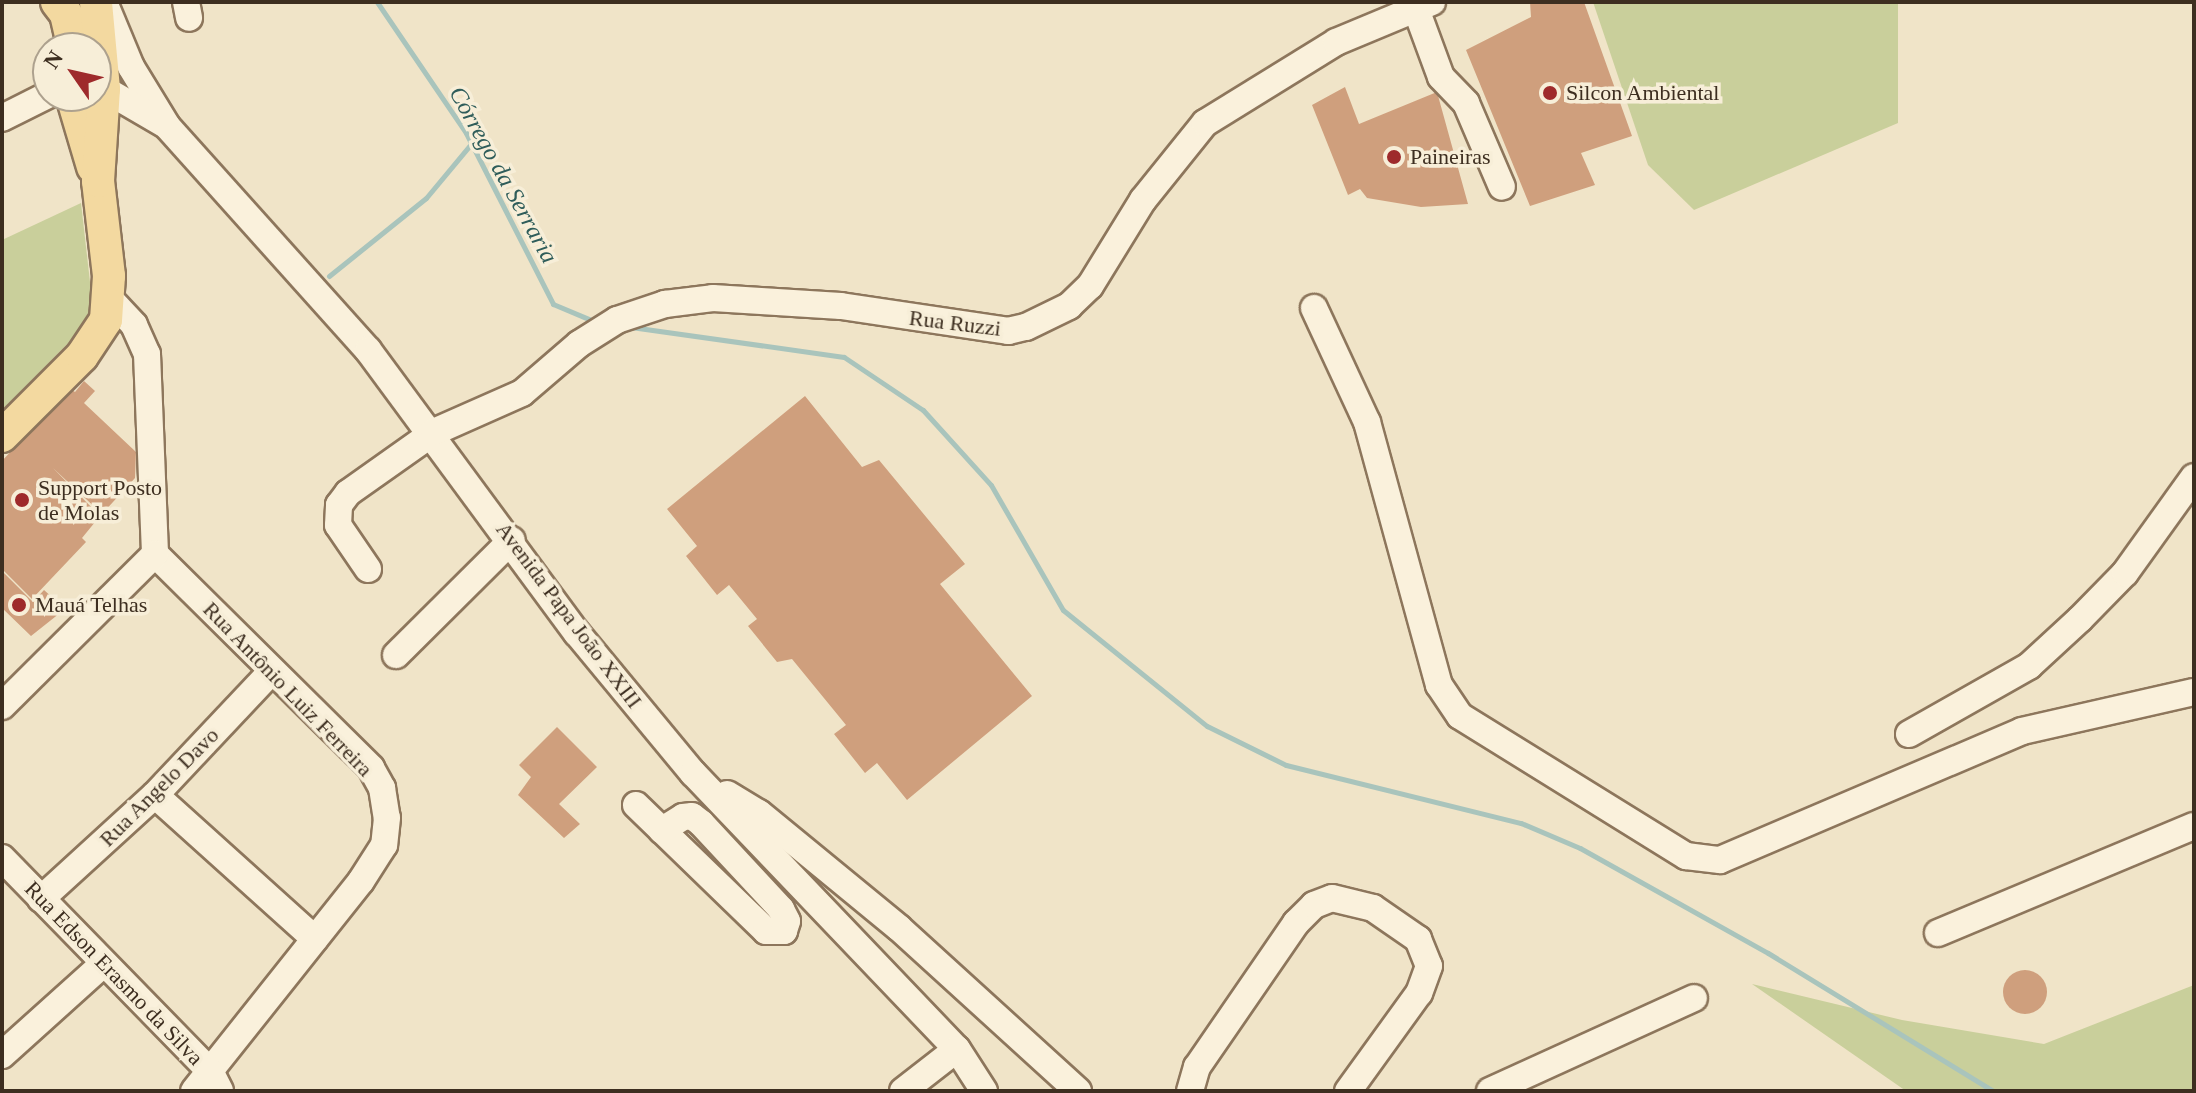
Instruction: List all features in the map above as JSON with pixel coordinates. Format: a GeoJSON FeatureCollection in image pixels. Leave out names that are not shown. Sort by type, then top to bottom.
{"type":"FeatureCollection","features":[{"type":"Feature","properties":{"kind":"main road"},"geometry":{"type":"LineString","coordinates":[[57,2],[62,32]]}},
{"type":"Feature","properties":{"kind":"main road"},"geometry":{"type":"LineString","coordinates":[[57,2],[66,14],[70,32]]}},
{"type":"Feature","properties":{"kind":"main road"},"geometry":{"type":"LineString","coordinates":[[96,2],[97,32]]}},
{"type":"Feature","properties":{"kind":"main road"},"geometry":{"type":"LineString","coordinates":[[77,112],[98,181]]}},
{"type":"Feature","properties":{"kind":"main road"},"geometry":{"type":"LineString","coordinates":[[2,436],[82,356],[106,320],[110,299],[98,181],[99,112]]}},
{"type":"Feature","properties":{"kind":"street","name":"Avenida Papa João XXIII"},"geometry":{"type":"LineString","coordinates":[[104,2],[131,67],[167,126],[368,350],[434,432],[577,633],[693,773],[957,1049],[984,1091]]}},
{"type":"Feature","properties":{"kind":"street"},"geometry":{"type":"LineString","coordinates":[[1424,6],[1441,77],[1466,103],[1502,187]]}},
{"type":"Feature","properties":{"kind":"street","name":"Rua Ruzzi"},"geometry":{"type":"LineString","coordinates":[[368,569],[338,525],[339,505],[348,493],[434,432],[522,393],[579,344],[617,320],[665,304],[713,298],[841,306],[1008,331],[1036,322],[1069,306],[1090,286],[1143,200],[1205,123],[1336,42],[1424,6]]}},
{"type":"Feature","properties":{"kind":"street","name":"Avenida Papa João XXIII"},"geometry":{"type":"LineString","coordinates":[[112,93],[167,126]]}},
{"type":"Feature","properties":{"kind":"street"},"geometry":{"type":"LineString","coordinates":[[2,118],[32,103]]}},
{"type":"Feature","properties":{"kind":"street"},"geometry":{"type":"LineString","coordinates":[[2,706],[155,554],[147,354],[134,325],[110,299]]}},
{"type":"Feature","properties":{"kind":"street"},"geometry":{"type":"LineString","coordinates":[[1314,308],[1367,422],[1439,685],[1460,716],[1686,856],[1720,860],[2022,731],[2194,692]]}},
{"type":"Feature","properties":{"kind":"street"},"geometry":{"type":"LineString","coordinates":[[1909,734],[2029,666],[2125,573],[2194,477]]}},
{"type":"Feature","properties":{"kind":"street"},"geometry":{"type":"LineString","coordinates":[[396,655],[512,540]]}},
{"type":"Feature","properties":{"kind":"street","name":"Rua Antônio Luiz Ferreira"},"geometry":{"type":"LineString","coordinates":[[155,554],[371,768],[382,788],[384,845],[208,1084]]}},
{"type":"Feature","properties":{"kind":"street","name":"Rua Angelo Davo"},"geometry":{"type":"LineString","coordinates":[[41,899],[155,795],[272,671]]}},
{"type":"Feature","properties":{"kind":"street"},"geometry":{"type":"LineString","coordinates":[[693,773],[759,813],[826,867],[1078,1091]]}},
{"type":"Feature","properties":{"kind":"street"},"geometry":{"type":"LineString","coordinates":[[155,795],[315,939]]}},
{"type":"Feature","properties":{"kind":"street"},"geometry":{"type":"LineString","coordinates":[[636,805],[766,931],[784,931],[787,921],[781,909],[701,823],[692,816],[683,817],[662,830]]}},
{"type":"Feature","properties":{"kind":"street"},"geometry":{"type":"LineString","coordinates":[[1938,933],[2194,826]]}},
{"type":"Feature","properties":{"kind":"street","name":"Rua Edson Erasmo da Silva"},"geometry":{"type":"LineString","coordinates":[[2,858],[104,963],[208,1084]]}},
{"type":"Feature","properties":{"kind":"street"},"geometry":{"type":"LineString","coordinates":[[1190,1091],[1197,1067],[1296,923],[1314,905],[1332,898],[1373,908],[1418,939],[1429,966],[1419,993],[1348,1091]]}},
{"type":"Feature","properties":{"kind":"street"},"geometry":{"type":"LineString","coordinates":[[2,1055],[104,963]]}},
{"type":"Feature","properties":{"kind":"street"},"geometry":{"type":"LineString","coordinates":[[1490,1091],[1694,998]]}},
{"type":"Feature","properties":{"kind":"street"},"geometry":{"type":"LineString","coordinates":[[903,1091],[957,1049]]}},
{"type":"Feature","properties":{"kind":"green space"},"geometry":{"type":"Polygon","coordinates":[[[1593,2],[1898,2],[1898,123],[1694,210],[1648,165],[1593,2]]]}},
{"type":"Feature","properties":{"kind":"green space"},"geometry":{"type":"Polygon","coordinates":[[[81,203],[94,317],[2,410],[2,240],[81,203]]]}},
{"type":"Feature","properties":{"kind":"green space"},"geometry":{"type":"Polygon","coordinates":[[[1752,984],[1902,1020],[2044,1044],[2194,985],[2194,1091],[1906,1091],[1752,984]]]}},
{"type":"Feature","properties":{"kind":"building","name":"Silcon Ambiental"},"geometry":{"type":"Polygon","coordinates":[[[1530,2],[1584,2],[1632,136],[1581,153],[1595,185],[1530,206],[1466,50],[1531,17],[1530,2]]]}},
{"type":"Feature","properties":{"kind":"building","name":"Paineiras"},"geometry":{"type":"Polygon","coordinates":[[[1345,87],[1359,124],[1437,92],[1468,204],[1421,207],[1367,198],[1360,189],[1348,195],[1312,105],[1345,87]]]}},
{"type":"Feature","properties":{"kind":"building"},"geometry":{"type":"Polygon","coordinates":[[[84,381],[95,391],[84,403],[136,452],[135,478],[102,514],[53,468],[100,516],[82,538],[86,542],[32,599],[2,569],[2,461],[69,388],[75,392],[84,381]]]}},
{"type":"Feature","properties":{"kind":"building"},"geometry":{"type":"Polygon","coordinates":[[[805,396],[862,467],[879,460],[965,564],[940,584],[1032,696],[907,800],[877,763],[865,773],[834,734],[846,725],[792,659],[777,662],[748,626],[757,619],[729,585],[717,595],[686,556],[697,546],[667,509],[805,396]]]}},
{"type":"Feature","properties":{"kind":"building","name":"Mauá Telhas"},"geometry":{"type":"Polygon","coordinates":[[[2,571],[33,602],[44,590],[65,609],[31,636],[2,608],[2,571]]]}},
{"type":"Feature","properties":{"kind":"building"},"geometry":{"type":"Polygon","coordinates":[[[557,727],[597,767],[559,804],[580,824],[564,838],[518,795],[531,777],[519,765],[557,727]]]}},
{"type":"Feature","properties":{"kind":"building"},"geometry":{"type":"Polygon","coordinates":[[[2025,970],[2040,977],[2047,992],[2040,1007],[2025,1014],[2010,1007],[2003,992],[2010,977],[2025,970]]]}},
{"type":"Feature","properties":{"kind":"waterway","name":"Córrego da Serraria"},"geometry":{"type":"LineString","coordinates":[[377,2],[466,133],[553,304],[591,320]]}},
{"type":"Feature","properties":{"kind":"waterway"},"geometry":{"type":"LineString","coordinates":[[329,276],[426,198],[471,144]]}},
{"type":"Feature","properties":{"kind":"waterway"},"geometry":{"type":"LineString","coordinates":[[631,327],[844,357],[923,410],[991,485],[1063,610],[1207,726],[1286,765],[1521,823],[1580,848],[1768,953],[1993,1091]]}},
{"type":"Feature","properties":{"kind":"place","name":"Silcon Ambiental"},"geometry":{"type":"Point","coordinates":[1550,93]}},
{"type":"Feature","properties":{"kind":"place","name":"Paineiras"},"geometry":{"type":"Point","coordinates":[1394,157]}},
{"type":"Feature","properties":{"kind":"place","name":"Support Posto de Molas"},"geometry":{"type":"Point","coordinates":[22,500]}},
{"type":"Feature","properties":{"kind":"place","name":"Mauá Telhas"},"geometry":{"type":"Point","coordinates":[19,605]}}]}
